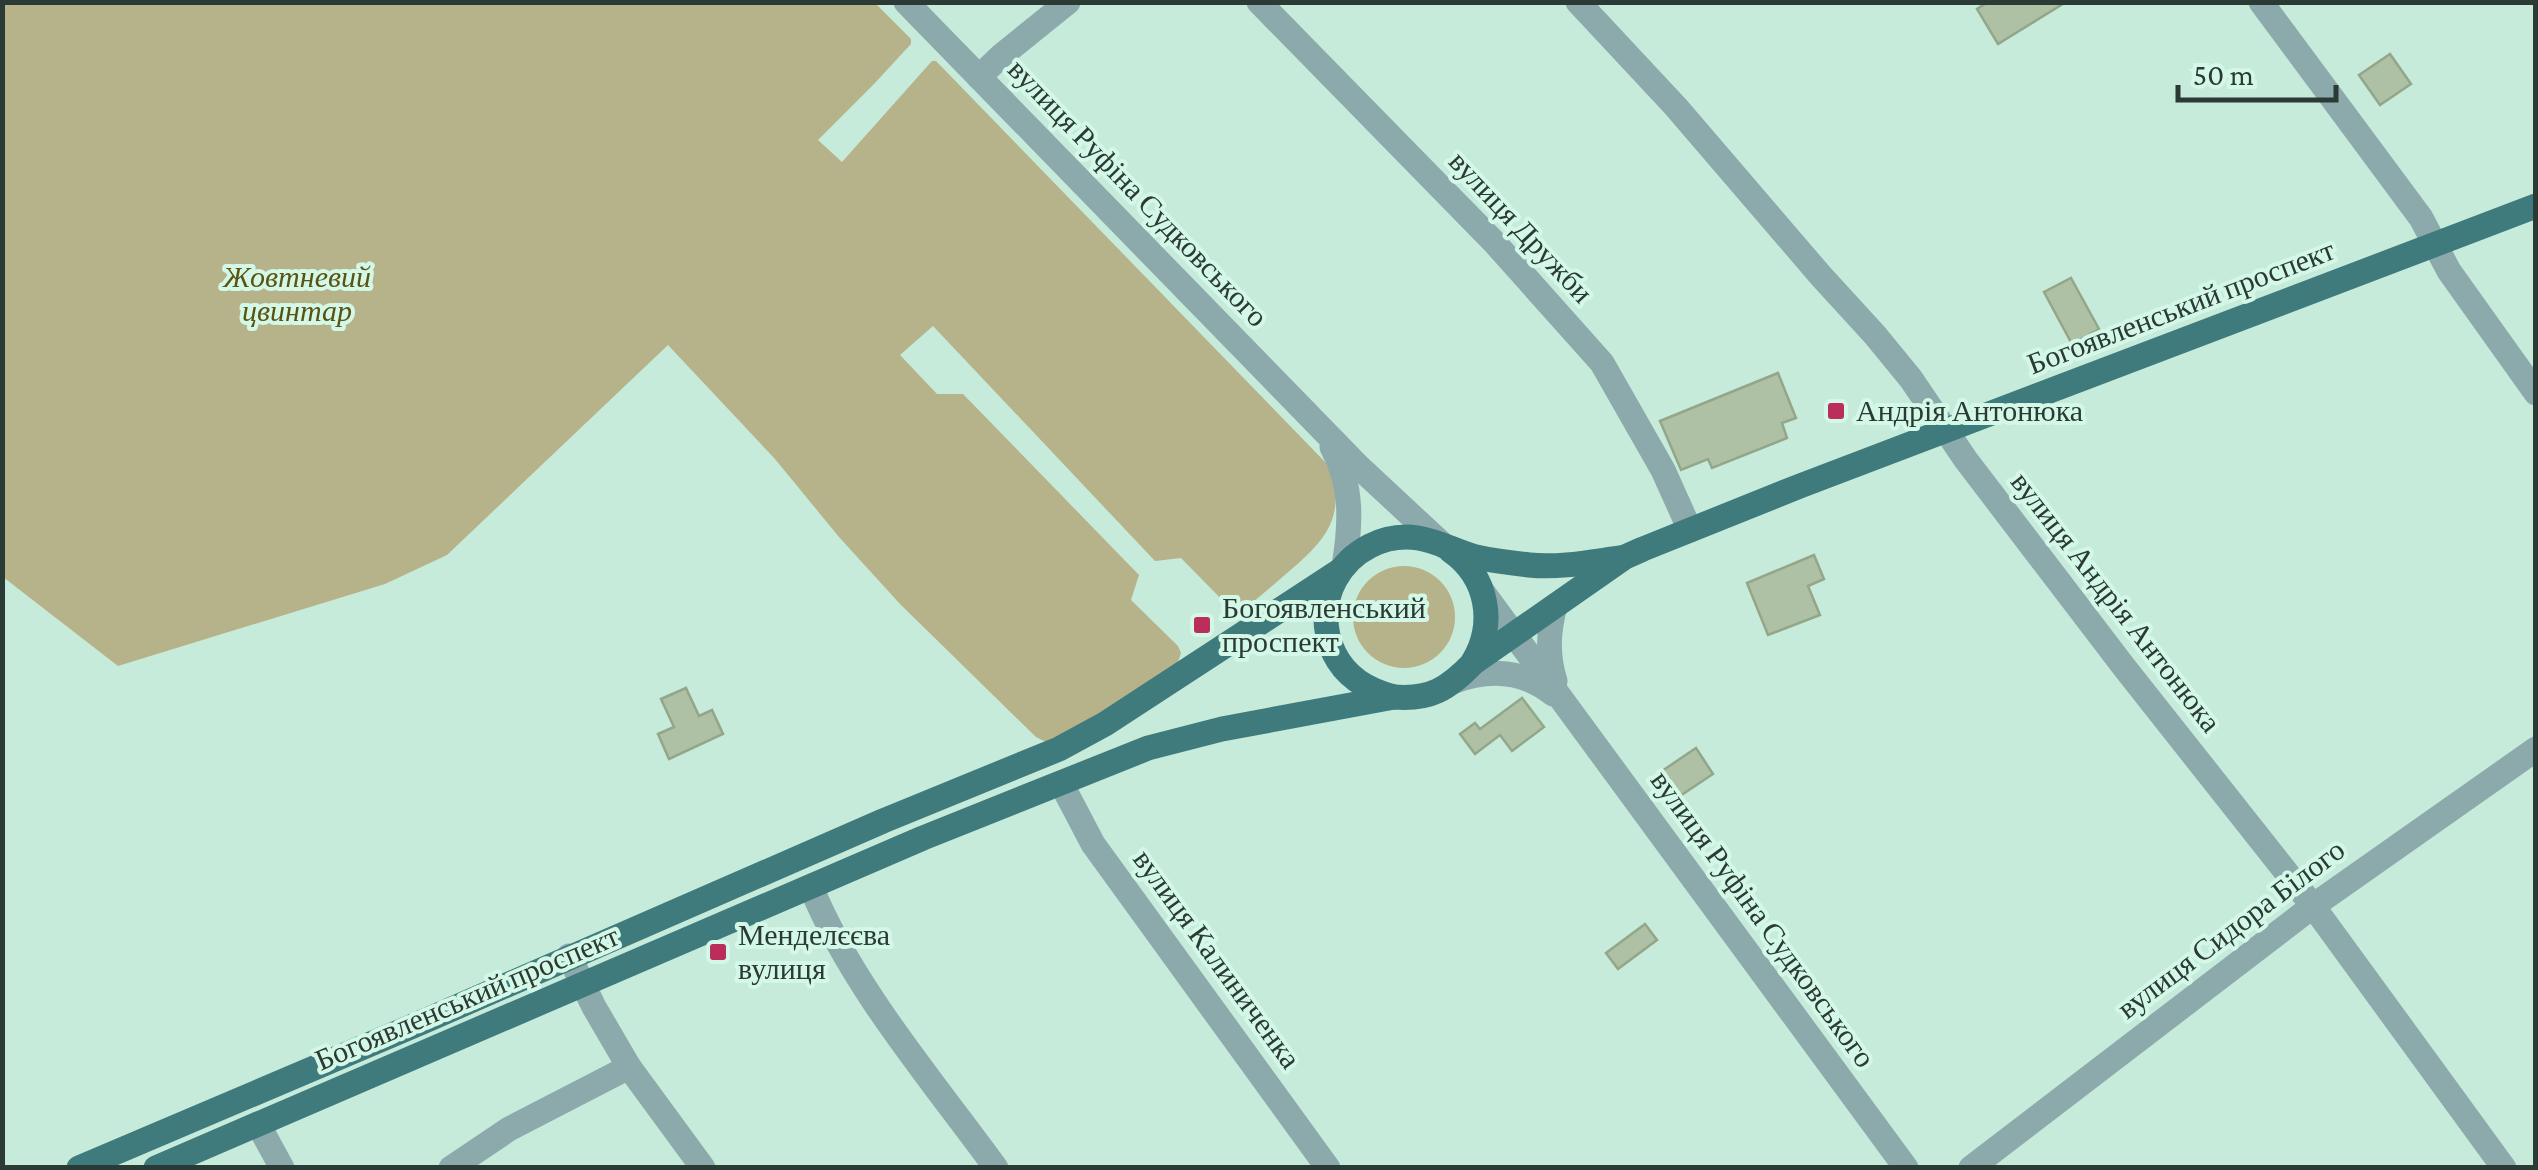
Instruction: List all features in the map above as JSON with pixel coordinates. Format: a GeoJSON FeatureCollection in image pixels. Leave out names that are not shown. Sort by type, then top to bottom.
{"type":"FeatureCollection","features":[{"type":"Feature","properties":{"kind":"main road","name":"Богоявленський проспект"},"geometry":{"type":"LineString","coordinates":[[156,1168],[811,886],[1148,748],[1394,697],[1420,697],[1444,688],[1625,557],[2536,206]]}},
{"type":"Feature","properties":{"kind":"main road","name":"Богоявленський проспект"},"geometry":{"type":"LineString","coordinates":[[78,1168],[1059,749],[1105,724],[1372,545],[1394,538],[1418,538],[1506,563],[1535,566],[1625,557]]}},
{"type":"Feature","properties":{"kind":"main road","name":"вулиця Руфіна Судковського"},"geometry":{"type":"LineString","coordinates":[[1447,548],[1468,567],[1482,591]]}},
{"type":"Feature","properties":{"kind":"main road"},"geometry":{"type":"LineString","coordinates":[[1342,568],[1326,611],[1326,626],[1335,655],[1354,678],[1394,697]]}},
{"type":"Feature","properties":{"kind":"main road"},"geometry":{"type":"LineString","coordinates":[[1464,672],[1482,644],[1486,623],[1482,591]]}},
{"type":"Feature","properties":{"kind":"street","name":"вулиця Руфіна Судковського"},"geometry":{"type":"LineString","coordinates":[[906,2],[1385,494],[1447,548]]}},
{"type":"Feature","properties":{"kind":"street"},"geometry":{"type":"LineString","coordinates":[[979,77],[1068,2]]}},
{"type":"Feature","properties":{"kind":"street","name":"вулиця Дружби"},"geometry":{"type":"LineString","coordinates":[[1258,2],[1494,242],[1602,363],[1663,470],[1690,530]]}},
{"type":"Feature","properties":{"kind":"street","name":"вулиця Андрія Антонюка"},"geometry":{"type":"LineString","coordinates":[[1578,2],[1676,107],[1911,379],[1966,460],[2313,906],[2504,1168]]}},
{"type":"Feature","properties":{"kind":"street"},"geometry":{"type":"LineString","coordinates":[[2261,2],[2421,218],[2448,271],[2536,393]]}},
{"type":"Feature","properties":{"kind":"street","name":"вулиця Руфіна Судковського"},"geometry":{"type":"LineString","coordinates":[[1322,429],[1348,490],[1350,520],[1342,568]]}},
{"type":"Feature","properties":{"kind":"street","name":"вулиця Руфіна Судковського"},"geometry":{"type":"LineString","coordinates":[[1482,591],[1906,1168]]}},
{"type":"Feature","properties":{"kind":"street","name":"вулиця Руфіна Судковського"},"geometry":{"type":"LineString","coordinates":[[1556,606],[1550,626],[1550,658],[1568,708]]}},
{"type":"Feature","properties":{"kind":"street","name":"вулиця Руфіна Судковського"},"geometry":{"type":"LineString","coordinates":[[1464,672],[1518,676],[1545,688],[1568,708]]}},
{"type":"Feature","properties":{"kind":"street","name":"вулиця Сидора Білого"},"geometry":{"type":"LineString","coordinates":[[1971,1168],[2313,906],[2536,748]]}},
{"type":"Feature","properties":{"kind":"street","name":"вулиця Калиниченка"},"geometry":{"type":"LineString","coordinates":[[1061,782],[1093,844],[1328,1168]]}},
{"type":"Feature","properties":{"kind":"street"},"geometry":{"type":"LineString","coordinates":[[811,886],[840,948],[866,990],[996,1168]]}},
{"type":"Feature","properties":{"kind":"street"},"geometry":{"type":"LineString","coordinates":[[569,956],[628,1067],[703,1168]]}},
{"type":"Feature","properties":{"kind":"street"},"geometry":{"type":"LineString","coordinates":[[452,1168],[509,1129],[628,1067]]}},
{"type":"Feature","properties":{"kind":"street"},"geometry":{"type":"LineString","coordinates":[[258,1124],[282,1168]]}},
{"type":"Feature","properties":{"kind":"green space","name":"Жовтневий цвинтар"},"geometry":{"type":"Polygon","coordinates":[[[2,3],[875,3],[911,39],[911,44],[818,140],[842,162],[936,61],[1326,463],[1336,500],[1333,516],[1307,556],[1236,614],[1181,558],[1155,561],[933,326],[900,355],[937,394],[963,394],[1139,575],[1131,600],[1181,653],[1178,662],[1100,720],[1046,742],[1036,737],[900,604],[775,459],[668,345],[447,555],[385,584],[118,666],[3,577],[2,3]]]}},
{"type":"Feature","properties":{"kind":"green space"},"geometry":{"type":"Polygon","coordinates":[[[1404,566],[1423,570],[1440,581],[1451,598],[1455,617],[1451,636],[1440,653],[1423,664],[1404,668],[1385,664],[1368,653],[1357,636],[1353,617],[1357,598],[1368,581],[1385,570],[1404,566]]]}},
{"type":"Feature","properties":{"kind":"building"},"geometry":{"type":"Polygon","coordinates":[[[1988,2],[2066,2],[1998,44],[1977,9],[1988,2]]]}},
{"type":"Feature","properties":{"kind":"building"},"geometry":{"type":"Polygon","coordinates":[[[2390,54],[2411,84],[2380,105],[2359,75],[2390,54]]]}},
{"type":"Feature","properties":{"kind":"building"},"geometry":{"type":"Polygon","coordinates":[[[2071,278],[2099,329],[2072,344],[2044,292],[2071,278]]]}},
{"type":"Feature","properties":{"kind":"building"},"geometry":{"type":"Polygon","coordinates":[[[1778,373],[1796,418],[1782,423],[1787,438],[1712,468],[1708,459],[1681,470],[1660,421],[1778,373]]]}},
{"type":"Feature","properties":{"kind":"building"},"geometry":{"type":"Polygon","coordinates":[[[1814,555],[1824,579],[1808,586],[1820,615],[1768,635],[1747,583],[1814,555]]]}},
{"type":"Feature","properties":{"kind":"building"},"geometry":{"type":"Polygon","coordinates":[[[686,688],[699,716],[712,710],[723,734],[669,759],[658,734],[674,727],[661,699],[686,688]]]}},
{"type":"Feature","properties":{"kind":"building"},"geometry":{"type":"Polygon","coordinates":[[[1522,698],[1544,727],[1512,751],[1500,735],[1475,754],[1460,734],[1475,723],[1480,729],[1522,698]]]}},
{"type":"Feature","properties":{"kind":"building"},"geometry":{"type":"Polygon","coordinates":[[[1696,748],[1713,774],[1677,798],[1659,773],[1696,748]]]}},
{"type":"Feature","properties":{"kind":"building"},"geometry":{"type":"Polygon","coordinates":[[[1645,924],[1657,940],[1618,969],[1606,953],[1645,924]]]}},
{"type":"Feature","properties":{"kind":"place","name":"Андрія Антонюка"},"geometry":{"type":"Point","coordinates":[1836,411]}},
{"type":"Feature","properties":{"kind":"place","name":"Богоявленський проспект"},"geometry":{"type":"Point","coordinates":[1202,625]}},
{"type":"Feature","properties":{"kind":"place","name":"Менделєєва вулиця"},"geometry":{"type":"Point","coordinates":[718,952]}}]}
